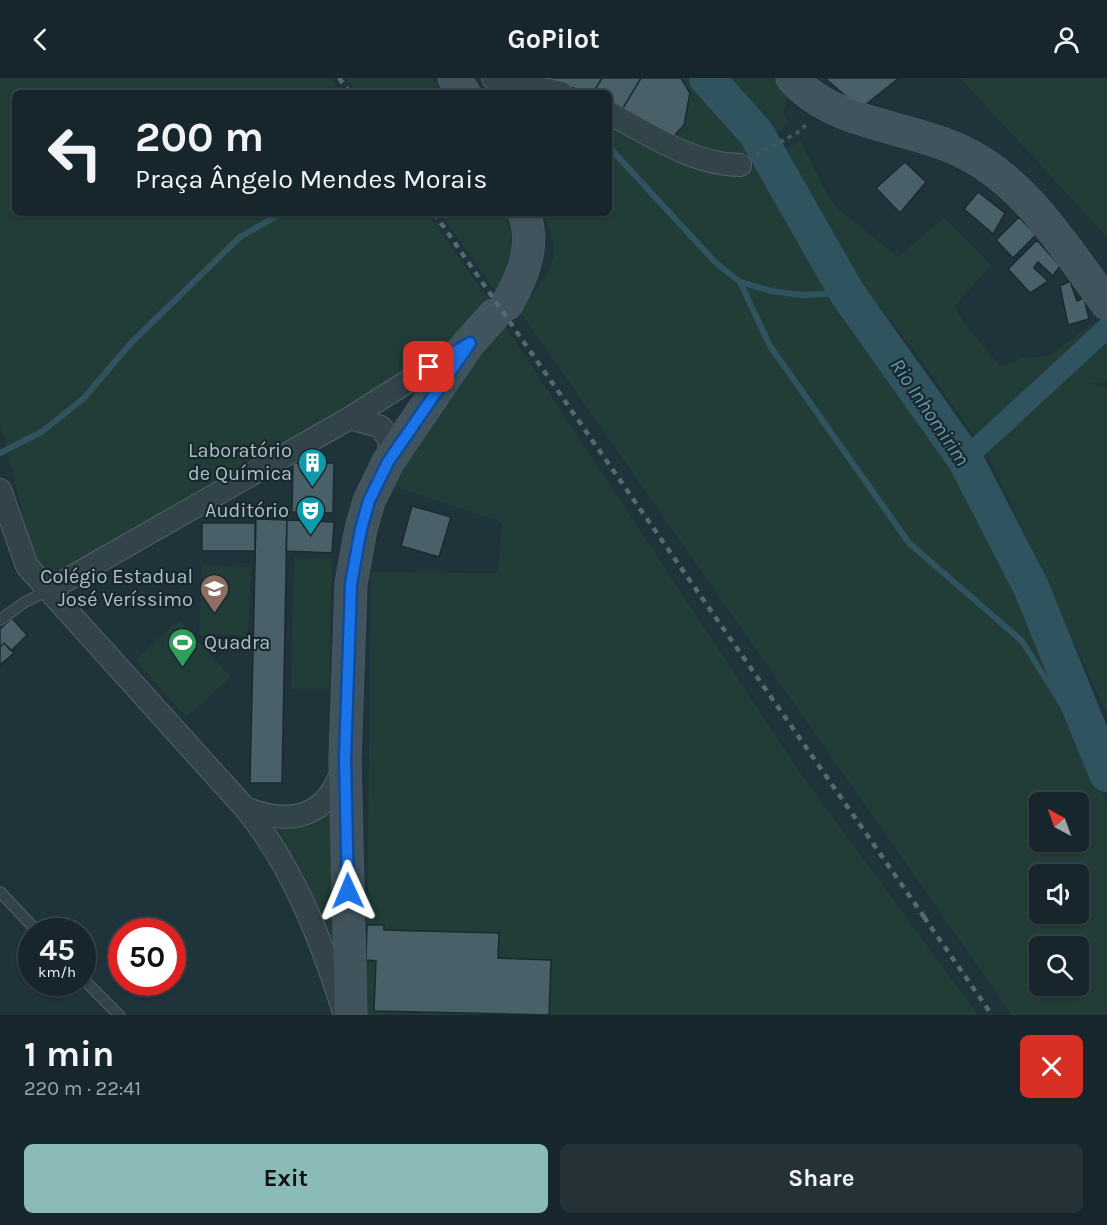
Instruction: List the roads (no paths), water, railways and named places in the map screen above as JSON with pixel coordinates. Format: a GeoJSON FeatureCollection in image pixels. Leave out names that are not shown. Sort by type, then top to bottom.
{"type":"FeatureCollection","features":[{"type":"Feature","properties":{"kind":"main road"},"geometry":{"type":"LineString","coordinates":[[792,78],[826,106],[959,150],[1003,176],[1030,203],[1104,296]]}},
{"type":"Feature","properties":{"kind":"main road"},"geometry":{"type":"LineString","coordinates":[[351,1015],[345,759],[351,584],[356,555],[369,501],[388,462],[470,343],[500,310],[528,258],[529,232],[525,216]]}},
{"type":"Feature","properties":{"kind":"street"},"geometry":{"type":"LineString","coordinates":[[493,78],[547,90]]}},
{"type":"Feature","properties":{"kind":"street"},"geometry":{"type":"LineString","coordinates":[[612,115],[682,151],[728,165],[740,165]]}},
{"type":"Feature","properties":{"kind":"street"},"geometry":{"type":"LineString","coordinates":[[49,590],[350,418],[470,343]]}},
{"type":"Feature","properties":{"kind":"street"},"geometry":{"type":"LineString","coordinates":[[350,418],[381,427],[390,441],[388,462]]}},
{"type":"Feature","properties":{"kind":"street"},"geometry":{"type":"LineString","coordinates":[[0,490],[27,566],[244,808],[281,860],[305,907],[345,1015]]}},
{"type":"Feature","properties":{"kind":"street"},"geometry":{"type":"LineString","coordinates":[[244,808],[275,818],[307,814],[332,791],[345,759]]}},
{"type":"Feature","properties":{"kind":"lane"},"geometry":{"type":"LineString","coordinates":[[0,620],[25,602],[49,590]]}},
{"type":"Feature","properties":{"kind":"lane"},"geometry":{"type":"LineString","coordinates":[[0,892],[25,918]]}},
{"type":"Feature","properties":{"kind":"lane"},"geometry":{"type":"LineString","coordinates":[[96,992],[119,1015]]}},
{"type":"Feature","properties":{"kind":"waterway","name":"Rio Inhomirim"},"geometry":{"type":"LineString","coordinates":[[707,78],[756,133],[847,293],[965,459],[1031,587],[1107,774]]}},
{"type":"Feature","properties":{"kind":"waterway"},"geometry":{"type":"LineString","coordinates":[[612,150],[715,262],[740,282],[771,291],[801,295],[847,293]]}},
{"type":"Feature","properties":{"kind":"waterway"},"geometry":{"type":"LineString","coordinates":[[0,453],[43,431],[84,398],[131,343],[240,237],[277,216]]}},
{"type":"Feature","properties":{"kind":"waterway"},"geometry":{"type":"LineString","coordinates":[[740,282],[770,346],[909,543],[1022,641],[1107,776]]}},
{"type":"Feature","properties":{"kind":"waterway"},"geometry":{"type":"LineString","coordinates":[[965,459],[1107,328]]}},
{"type":"Feature","properties":{"kind":"railway"},"geometry":{"type":"LineString","coordinates":[[339,78],[348,90]]}},
{"type":"Feature","properties":{"kind":"railway"},"geometry":{"type":"LineString","coordinates":[[436,216],[927,921]]}},
{"type":"Feature","properties":{"kind":"railway"},"geometry":{"type":"LineString","coordinates":[[924,917],[992,1015]]}},
{"type":"Feature","properties":{"kind":"place","name":"Laboratório de Química"},"geometry":{"type":"Point","coordinates":[313,488]}},
{"type":"Feature","properties":{"kind":"place","name":"Auditório"},"geometry":{"type":"Point","coordinates":[310,536]}},
{"type":"Feature","properties":{"kind":"place","name":"Colégio Estadual José Veríssimo"},"geometry":{"type":"Point","coordinates":[214,614]}},
{"type":"Feature","properties":{"kind":"place","name":"Quadra"},"geometry":{"type":"Point","coordinates":[183,668]}}]}
